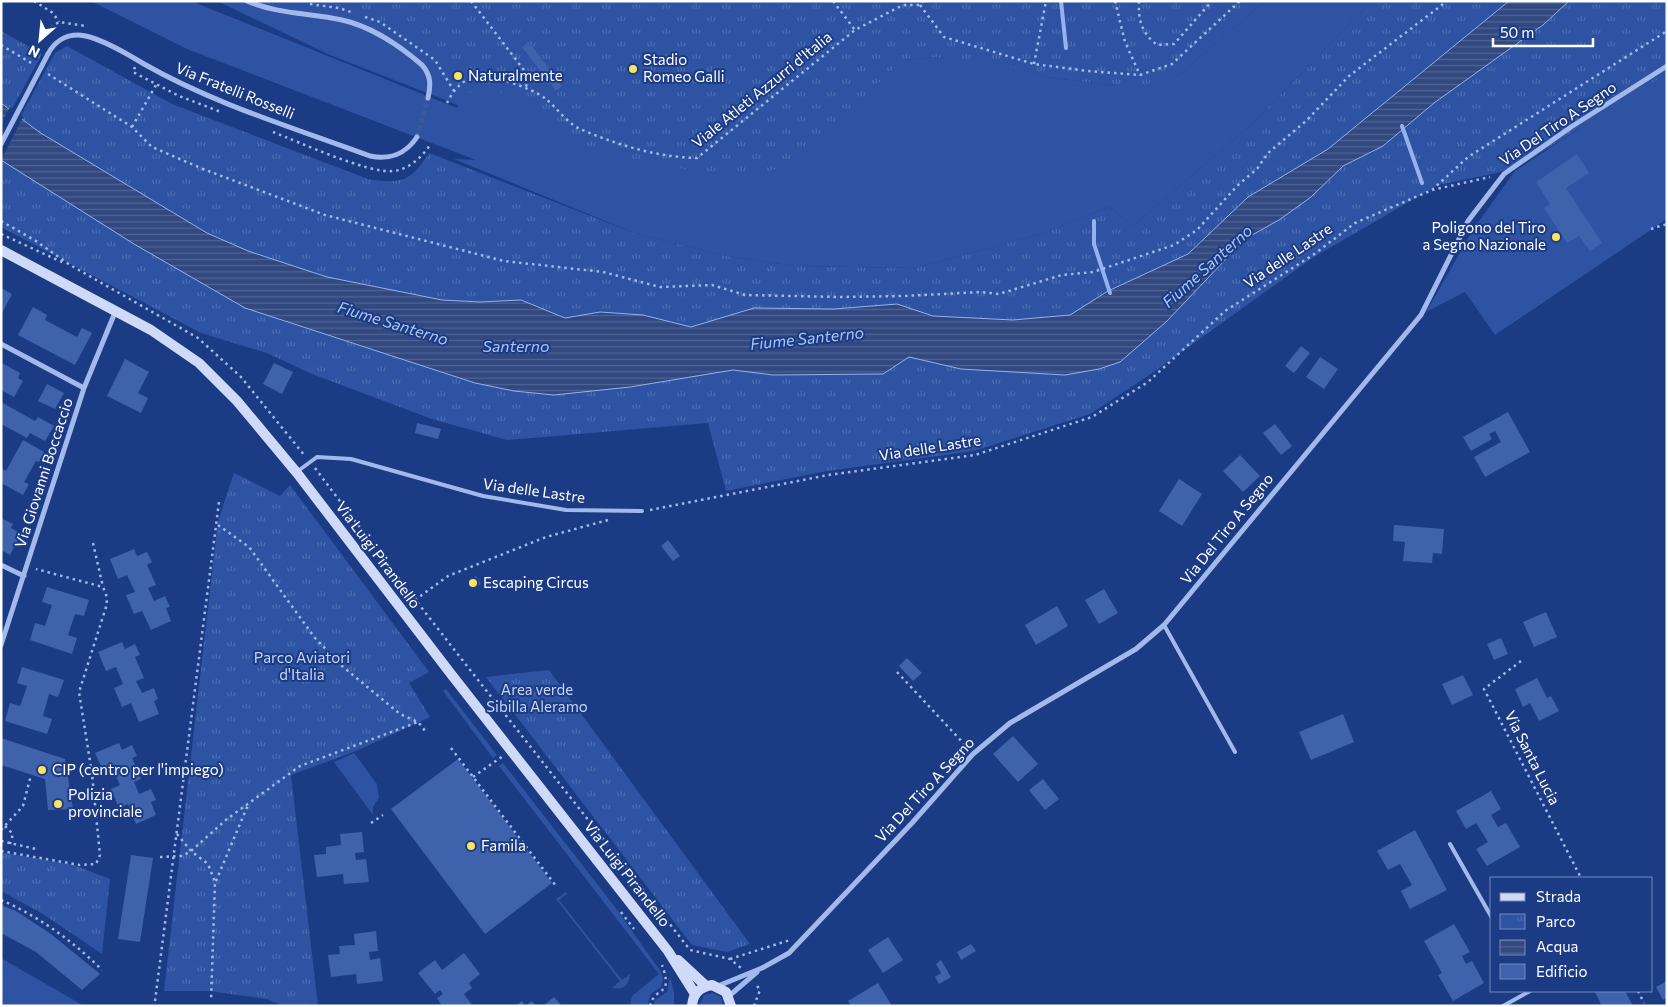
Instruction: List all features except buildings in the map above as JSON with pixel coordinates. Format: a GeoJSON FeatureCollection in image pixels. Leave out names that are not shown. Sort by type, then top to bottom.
{"type":"FeatureCollection","features":[{"type":"Feature","properties":{"kind":"street"},"geometry":{"type":"LineString","coordinates":[[247,1],[278,11],[346,21],[372,31],[422,65],[426,70],[431,85],[428,98]]}},
{"type":"Feature","properties":{"kind":"street","name":"Via Fratelli Rosselli"},"geometry":{"type":"LineString","coordinates":[[1,144],[55,43],[67,36],[80,34],[115,48],[180,85],[370,156],[379,158],[398,154],[412,146],[417,137]]}},
{"type":"Feature","properties":{"kind":"street","name":"Via Del Tiro A Segno"},"geometry":{"type":"LineString","coordinates":[[718,986],[749,976],[789,954],[912,823],[973,754],[1010,723],[1136,648],[1164,625],[1420,315],[1468,221],[1504,174],[1571,127],[1667,66]]}},
{"type":"Feature","properties":{"kind":"street","name":"Via Luigi Pirandello"},"geometry":{"type":"LineString","coordinates":[[1,250],[151,330],[199,364],[237,401],[296,473],[668,951],[695,994]]}},
{"type":"Feature","properties":{"kind":"street","name":"Via Giovanni Boccaccio"},"geometry":{"type":"LineString","coordinates":[[1,645],[84,388],[116,310]]}},
{"type":"Feature","properties":{"kind":"street"},"geometry":{"type":"LineString","coordinates":[[1,344],[84,388]]}},
{"type":"Feature","properties":{"kind":"street"},"geometry":{"type":"LineString","coordinates":[[1,564],[24,576]]}},
{"type":"Feature","properties":{"kind":"street","name":"Via Luigi Pirandello"},"geometry":{"type":"LineString","coordinates":[[668,951],[706,986]]}},
{"type":"Feature","properties":{"kind":"street","name":"Via Del Tiro A Segno"},"geometry":{"type":"LineString","coordinates":[[730,1001],[749,976]]}},
{"type":"Feature","properties":{"kind":"street"},"geometry":{"type":"LineString","coordinates":[[692,1006],[695,994],[706,986],[718,986],[730,1001]]}},
{"type":"Feature","properties":{"kind":"lane","name":"Via delle Lastre"},"geometry":{"type":"LineString","coordinates":[[296,473],[317,457],[351,459],[492,498],[566,510],[642,511]]}},
{"type":"Feature","properties":{"kind":"lane"},"geometry":{"type":"LineString","coordinates":[[1164,625],[1235,752]]}},
{"type":"Feature","properties":{"kind":"lane"},"geometry":{"type":"LineString","coordinates":[[1450,844],[1490,914]]}},
{"type":"Feature","properties":{"kind":"lane"},"geometry":{"type":"LineString","coordinates":[[1503,1006],[1528,992]]}},
{"type":"Feature","properties":{"kind":"path"},"geometry":{"type":"LineString","coordinates":[[34,1],[53,12],[59,22],[40,35]]}},
{"type":"Feature","properties":{"kind":"path"},"geometry":{"type":"LineString","coordinates":[[471,1],[530,78],[525,88]]}},
{"type":"Feature","properties":{"kind":"path"},"geometry":{"type":"LineString","coordinates":[[833,1],[855,30]]}},
{"type":"Feature","properties":{"kind":"path"},"geometry":{"type":"LineString","coordinates":[[901,1],[903,5],[920,5]]}},
{"type":"Feature","properties":{"kind":"path"},"geometry":{"type":"LineString","coordinates":[[920,5],[923,1]]}},
{"type":"Feature","properties":{"kind":"path"},"geometry":{"type":"LineString","coordinates":[[1034,64],[1046,1]]}},
{"type":"Feature","properties":{"kind":"path"},"geometry":{"type":"LineString","coordinates":[[1116,1],[1125,42],[1140,75]]}},
{"type":"Feature","properties":{"kind":"path"},"geometry":{"type":"LineString","coordinates":[[1139,1],[1138,11],[1144,35],[1157,45],[1174,44],[1212,1]]}},
{"type":"Feature","properties":{"kind":"path"},"geometry":{"type":"LineString","coordinates":[[920,5],[944,37],[1034,64],[1088,72],[1140,75],[1172,64],[1240,1]]}},
{"type":"Feature","properties":{"kind":"path"},"geometry":{"type":"LineString","coordinates":[[43,70],[132,127],[152,147],[204,169],[325,215],[504,261],[602,272],[660,287],[712,285],[745,295],[839,297],[981,292],[999,294],[1062,275],[1093,272],[1174,245],[1196,230],[1238,185],[1257,169],[1268,153],[1306,121],[1349,76],[1447,1]]}},
{"type":"Feature","properties":{"kind":"path","name":"Viale Atleti Azzurri d'Italia"},"geometry":{"type":"LineString","coordinates":[[447,103],[454,91],[467,80],[494,78],[525,88],[544,98],[577,128],[629,147],[668,158],[697,158],[855,30],[903,5]]}},
{"type":"Feature","properties":{"kind":"path"},"geometry":{"type":"LineString","coordinates":[[1432,190],[1468,157],[1667,31]]}},
{"type":"Feature","properties":{"kind":"path"},"geometry":{"type":"LineString","coordinates":[[1,45],[35,65]]}},
{"type":"Feature","properties":{"kind":"path"},"geometry":{"type":"LineString","coordinates":[[132,127],[156,85]]}},
{"type":"Feature","properties":{"kind":"path","name":"Via delle Lastre"},"geometry":{"type":"LineString","coordinates":[[642,511],[828,475],[975,455],[1092,417],[1148,382],[1225,311],[1313,255],[1355,223],[1432,190],[1504,174]]}},
{"type":"Feature","properties":{"kind":"path"},"geometry":{"type":"LineString","coordinates":[[1,221],[36,241],[70,265],[1,234]]}},
{"type":"Feature","properties":{"kind":"path"},"geometry":{"type":"LineString","coordinates":[[1651,229],[1667,224]]}},
{"type":"Feature","properties":{"kind":"path"},"geometry":{"type":"LineString","coordinates":[[155,1001],[218,525],[219,502]]}},
{"type":"Feature","properties":{"kind":"path"},"geometry":{"type":"LineString","coordinates":[[616,518],[546,536],[448,576],[415,600],[527,739],[690,950],[730,958],[766,949],[789,939],[796,945]]}},
{"type":"Feature","properties":{"kind":"path"},"geometry":{"type":"LineString","coordinates":[[218,525],[249,546],[315,638],[342,666],[400,714],[418,722],[426,732]]}},
{"type":"Feature","properties":{"kind":"path"},"geometry":{"type":"LineString","coordinates":[[1,851],[80,865],[96,864],[100,855],[92,774],[79,692],[107,604],[93,543]]}},
{"type":"Feature","properties":{"kind":"path"},"geometry":{"type":"LineString","coordinates":[[36,569],[102,588]]}},
{"type":"Feature","properties":{"kind":"path","name":"Via Santa Lucia"},"geometry":{"type":"LineString","coordinates":[[1521,661],[1484,689],[1580,877]]}},
{"type":"Feature","properties":{"kind":"path"},"geometry":{"type":"LineString","coordinates":[[897,672],[973,754]]}},
{"type":"Feature","properties":{"kind":"path"},"geometry":{"type":"LineString","coordinates":[[160,857],[174,857],[191,851],[248,804],[300,766],[418,722]]}},
{"type":"Feature","properties":{"kind":"path"},"geometry":{"type":"LineString","coordinates":[[473,777],[527,739]]}},
{"type":"Feature","properties":{"kind":"path"},"geometry":{"type":"LineString","coordinates":[[451,748],[556,886]]}},
{"type":"Feature","properties":{"kind":"path"},"geometry":{"type":"LineString","coordinates":[[1,830],[23,806],[31,775]]}},
{"type":"Feature","properties":{"kind":"path"},"geometry":{"type":"LineString","coordinates":[[211,1002],[215,882],[248,804]]}},
{"type":"Feature","properties":{"kind":"path"},"geometry":{"type":"LineString","coordinates":[[370,823],[383,815]]}},
{"type":"Feature","properties":{"kind":"path"},"geometry":{"type":"LineString","coordinates":[[5,826],[13,834],[10,844]]}},
{"type":"Feature","properties":{"kind":"path"},"geometry":{"type":"LineString","coordinates":[[177,834],[191,851],[208,864],[215,882]]}},
{"type":"Feature","properties":{"kind":"path"},"geometry":{"type":"LineString","coordinates":[[1,841],[36,849]]}},
{"type":"Feature","properties":{"kind":"path"},"geometry":{"type":"LineString","coordinates":[[1,900],[19,908],[55,930],[88,955],[102,970]]}},
{"type":"Feature","properties":{"kind":"path"},"geometry":{"type":"LineString","coordinates":[[617,906],[637,932]]}},
{"type":"Feature","properties":{"kind":"path"},"geometry":{"type":"LineString","coordinates":[[650,1006],[654,997],[665,989],[667,981],[662,965],[657,957]]}},
{"type":"Feature","properties":{"kind":"path"},"geometry":{"type":"LineString","coordinates":[[730,958],[749,976],[760,990],[754,1006]]}},
{"type":"Feature","properties":{"kind":"path"},"geometry":{"type":"LineString","coordinates":[[1638,992],[1644,1003]]}},
{"type":"Feature","properties":{"kind":"green space"},"geometry":{"type":"Polygon","coordinates":[[[91,1],[191,1],[457,108],[458,105],[330,55],[217,1],[903,1],[903,60],[935,57],[986,66],[986,59],[1046,77],[1116,86],[1179,75],[1265,1],[1372,1],[1252,124],[1133,226],[1109,207],[1041,234],[916,268],[794,266],[721,255],[637,234],[454,159],[476,160],[187,49],[91,1]]]}},
{"type":"Feature","properties":{"kind":"green space"},"geometry":{"type":"Polygon","coordinates":[[[312,1],[1265,1],[1179,75],[1142,86],[1116,86],[1046,77],[987,60],[986,67],[935,57],[903,60],[831,128],[813,142],[811,151],[778,169],[754,173],[730,173],[675,168],[647,163],[579,142],[563,131],[534,104],[516,95],[496,91],[466,93],[437,57],[424,45],[379,18],[346,7],[312,1]]]}},
{"type":"Feature","properties":{"kind":"green space"},"geometry":{"type":"Polygon","coordinates":[[[1372,1],[1509,1],[1328,149],[1248,197],[1188,254],[1108,291],[1070,315],[1013,320],[933,316],[897,304],[834,309],[754,308],[691,327],[643,315],[600,312],[565,318],[521,300],[480,302],[442,300],[327,277],[248,251],[207,233],[39,132],[20,117],[55,53],[67,46],[172,104],[368,179],[397,181],[404,179],[417,170],[429,153],[637,234],[721,255],[794,266],[916,268],[1041,234],[1109,207],[1133,226],[1252,124],[1372,1]]]}},
{"type":"Feature","properties":{"kind":"green space"},"geometry":{"type":"Polygon","coordinates":[[[1569,1],[1667,1],[1667,74],[1524,163],[1497,173],[1438,185],[1314,257],[1145,378],[1090,414],[974,451],[827,471],[726,491],[708,423],[507,440],[432,419],[312,374],[267,353],[201,333],[1,227],[1,160],[283,321],[475,383],[630,387],[733,370],[773,375],[883,374],[909,357],[961,369],[1166,322],[1245,239],[1279,220],[1311,197],[1343,166],[1383,146],[1434,103],[1543,25],[1569,1]]]}},
{"type":"Feature","properties":{"kind":"green space"},"geometry":{"type":"Polygon","coordinates":[[[1,31],[42,54],[11,111],[1,103],[1,31]]]}},
{"type":"Feature","properties":{"kind":"green space"},"geometry":{"type":"Polygon","coordinates":[[[1667,71],[1667,219],[1495,335],[1465,292],[1426,312],[1474,228],[1515,171],[1667,71]]]}},
{"type":"Feature","properties":{"kind":"green space","name":"Parco Aviatori d'Italia"},"geometry":{"type":"Polygon","coordinates":[[[234,473],[280,496],[290,485],[429,672],[409,683],[430,717],[356,751],[291,775],[318,1006],[283,1006],[267,999],[209,991],[164,991],[218,521],[234,473]]]}},
{"type":"Feature","properties":{"kind":"green space","name":"Area verde Sibilla Aleramo"},"geometry":{"type":"Polygon","coordinates":[[[549,670],[750,944],[727,952],[692,945],[486,677],[549,670]]]}},
{"type":"Feature","properties":{"kind":"green space"},"geometry":{"type":"Polygon","coordinates":[[[446,689],[497,755],[493,758],[443,691],[446,689]]]}},
{"type":"Feature","properties":{"kind":"green space"},"geometry":{"type":"Polygon","coordinates":[[[354,753],[377,784],[379,798],[373,807],[373,815],[334,762],[354,753]]]}},
{"type":"Feature","properties":{"kind":"green space"},"geometry":{"type":"Polygon","coordinates":[[[503,763],[615,907],[661,972],[663,979],[661,987],[651,994],[647,1006],[630,1006],[632,996],[659,974],[499,766],[503,763]]]}},
{"type":"Feature","properties":{"kind":"green space"},"geometry":{"type":"Polygon","coordinates":[[[1,852],[74,865],[110,879],[102,954],[43,914],[1,891],[1,852]]]}},
{"type":"Feature","properties":{"kind":"green space"},"geometry":{"type":"Polygon","coordinates":[[[566,892],[567,894],[559,900],[622,980],[630,974],[627,984],[622,988],[612,988],[620,981],[556,899],[566,892]]]}},
{"type":"Feature","properties":{"kind":"green space"},"geometry":{"type":"Polygon","coordinates":[[[1,958],[84,1006],[1,1006],[1,958]]]}},
{"type":"Feature","properties":{"kind":"green space"},"geometry":{"type":"Polygon","coordinates":[[[670,977],[674,992],[674,1006],[653,1006],[655,1000],[667,992],[670,977]]]}},
{"type":"Feature","properties":{"kind":"green space"},"geometry":{"type":"Polygon","coordinates":[[[713,993],[721,997],[723,1006],[699,1006],[704,995],[713,993]]]}},
{"type":"Feature","properties":{"kind":"water","name":"Santerno"},"geometry":{"type":"Polygon","coordinates":[[[1509,1],[1569,1],[1543,25],[1434,103],[1383,146],[1343,166],[1311,197],[1279,220],[1245,239],[1166,322],[1120,362],[1099,369],[1065,375],[961,369],[909,357],[883,374],[773,375],[733,370],[630,387],[554,395],[514,391],[475,383],[245,308],[134,244],[1,160],[1,103],[39,132],[207,233],[248,251],[327,277],[442,300],[480,302],[521,300],[565,318],[600,312],[643,315],[691,327],[754,308],[834,309],[897,304],[933,316],[1013,320],[1070,315],[1108,291],[1188,254],[1248,197],[1328,149],[1509,1]]]}},
{"type":"Feature","properties":{"kind":"pier"},"geometry":{"type":"Polygon","coordinates":[[[10,107],[23,117],[1,160],[1,125],[10,107]]]}},
{"type":"Feature","properties":{"kind":"waterway"},"geometry":{"type":"LineString","coordinates":[[1061,1],[1066,48]]}},
{"type":"Feature","properties":{"kind":"waterway"},"geometry":{"type":"LineString","coordinates":[[1402,126],[1422,183]]}},
{"type":"Feature","properties":{"kind":"waterway"},"geometry":{"type":"LineString","coordinates":[[1094,221],[1094,244],[1110,293]]}},
{"type":"Feature","properties":{"kind":"tunnel"},"geometry":{"type":"LineString","coordinates":[[417,137],[428,98]]}},
{"type":"Feature","properties":{"kind":"place","name":"Stadio Romeo Galli"},"geometry":{"type":"Point","coordinates":[633,69]}},
{"type":"Feature","properties":{"kind":"place","name":"Naturalmente"},"geometry":{"type":"Point","coordinates":[458,76]}},
{"type":"Feature","properties":{"kind":"place","name":"Poligono del Tiro a Segno Nazionale"},"geometry":{"type":"Point","coordinates":[1556,237]}},
{"type":"Feature","properties":{"kind":"place","name":"Escaping Circus"},"geometry":{"type":"Point","coordinates":[473,583]}},
{"type":"Feature","properties":{"kind":"place","name":"CIP (centro per l'impiego)"},"geometry":{"type":"Point","coordinates":[42,770]}},
{"type":"Feature","properties":{"kind":"place","name":"Polizia provinciale"},"geometry":{"type":"Point","coordinates":[58,804]}},
{"type":"Feature","properties":{"kind":"place","name":"Famila"},"geometry":{"type":"Point","coordinates":[471,846]}},
{"type":"Feature","properties":{"kind":"water label","name":"Fiume Santerno"},"geometry":{"type":"Point","coordinates":[1207,266]}},
{"type":"Feature","properties":{"kind":"water label","name":"Fiume Santerno"},"geometry":{"type":"Point","coordinates":[393,323]}},
{"type":"Feature","properties":{"kind":"water label","name":"Fiume Santerno"},"geometry":{"type":"Point","coordinates":[807,338]}}]}
